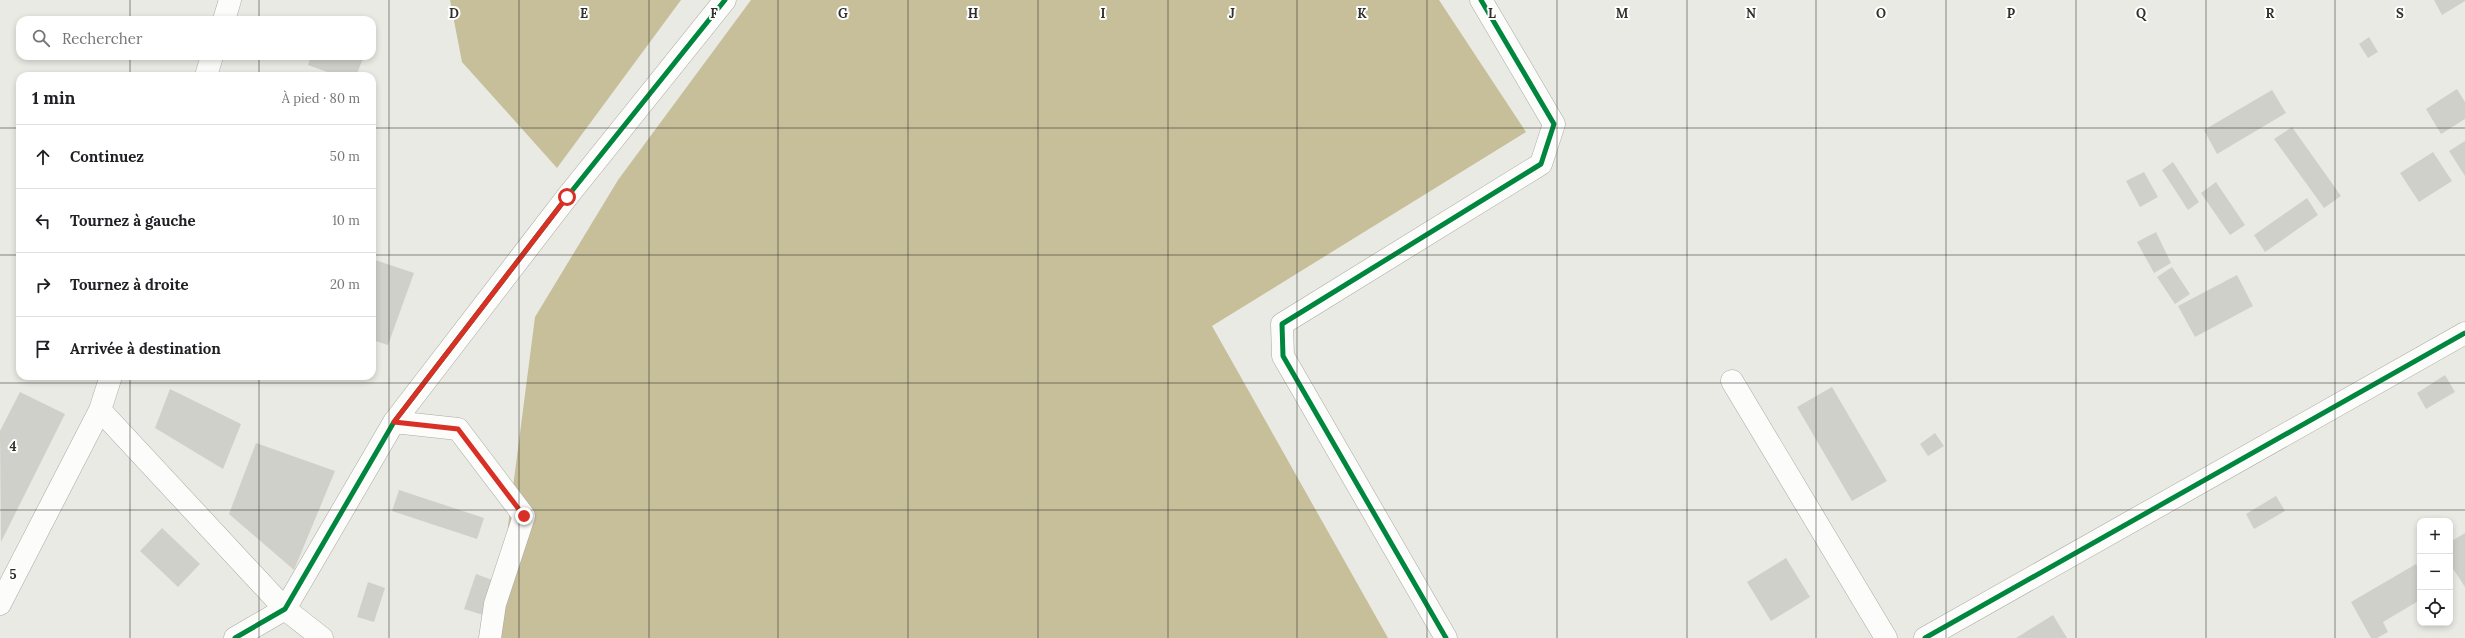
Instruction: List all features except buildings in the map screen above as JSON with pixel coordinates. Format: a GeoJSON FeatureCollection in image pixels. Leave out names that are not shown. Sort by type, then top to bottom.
{"type":"FeatureCollection","features":[{"type":"Feature","properties":{"kind":"street"},"geometry":{"type":"LineString","coordinates":[[225,16],[230,0]]}},
{"type":"Feature","properties":{"kind":"street"},"geometry":{"type":"LineString","coordinates":[[235,638],[285,609],[394,422],[562,204],[725,0]]}},
{"type":"Feature","properties":{"kind":"street"},"geometry":{"type":"LineString","coordinates":[[1446,638],[1282,356],[1282,324],[1541,164],[1554,124],[1481,0]]}},
{"type":"Feature","properties":{"kind":"street"},"geometry":{"type":"LineString","coordinates":[[207,72],[211,60]]}},
{"type":"Feature","properties":{"kind":"street"},"geometry":{"type":"LineString","coordinates":[[1925,638],[2465,332]]}},
{"type":"Feature","properties":{"kind":"street"},"geometry":{"type":"LineString","coordinates":[[0,604],[100,410],[110,380]]}},
{"type":"Feature","properties":{"kind":"street"},"geometry":{"type":"LineString","coordinates":[[1732,381],[1886,638]]}},
{"type":"Feature","properties":{"kind":"street"},"geometry":{"type":"LineString","coordinates":[[100,410],[285,609],[322,638]]}},
{"type":"Feature","properties":{"kind":"street"},"geometry":{"type":"LineString","coordinates":[[394,422],[458,429],[524,516],[496,604],[490,638]]}},
{"type":"Feature","properties":{"kind":"shaded area"},"geometry":{"type":"Polygon","coordinates":[[[450,0],[681,0],[557,168],[462,62],[450,0]]]}},
{"type":"Feature","properties":{"kind":"shaded area"},"geometry":{"type":"Polygon","coordinates":[[[751,0],[1439,0],[1526,132],[1212,326],[1388,638],[501,638],[508,526],[535,317],[618,180],[751,0]]]}},
{"type":"Feature","properties":{"kind":"cycle path"},"geometry":{"type":"LineString","coordinates":[[235,638],[285,609],[394,422],[567,197],[725,0]]}},
{"type":"Feature","properties":{"kind":"cycle path"},"geometry":{"type":"LineString","coordinates":[[1446,638],[1283,356],[1282,324],[1541,164],[1554,124],[1481,0]]}},
{"type":"Feature","properties":{"kind":"cycle path"},"geometry":{"type":"LineString","coordinates":[[1925,638],[2465,333]]}},
{"type":"Feature","properties":{"kind":"route"},"geometry":{"type":"LineString","coordinates":[[524,516],[458,429],[394,422],[567,197]]}}]}
